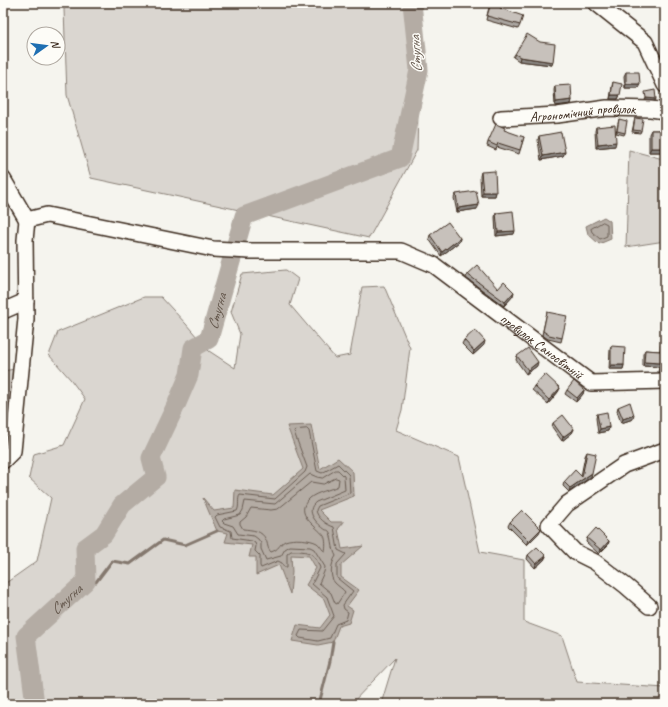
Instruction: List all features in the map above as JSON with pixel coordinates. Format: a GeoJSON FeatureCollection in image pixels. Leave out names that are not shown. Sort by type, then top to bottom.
{"type":"FeatureCollection","features":[{"type":"Feature","properties":{"kind":"street"},"geometry":{"type":"LineString","coordinates":[[596,3],[645,42],[665,85]]}},
{"type":"Feature","properties":{"kind":"street","name":"Агрономічний провулок"},"geometry":{"type":"LineString","coordinates":[[501,118],[557,115],[607,108],[651,109],[665,111]]}},
{"type":"Feature","properties":{"kind":"street"},"geometry":{"type":"LineString","coordinates":[[3,179],[27,220],[25,240],[26,319],[13,451],[3,462]]}},
{"type":"Feature","properties":{"kind":"street","name":"провулок Саносвітній"},"geometry":{"type":"LineString","coordinates":[[27,220],[47,216],[213,249],[250,251],[401,251],[434,265],[592,382],[665,381]]}},
{"type":"Feature","properties":{"kind":"street"},"geometry":{"type":"LineString","coordinates":[[3,311],[26,301]]}},
{"type":"Feature","properties":{"kind":"street"},"geometry":{"type":"LineString","coordinates":[[648,606],[626,586],[595,562],[575,552],[548,525],[567,504],[624,465],[665,450]]}},
{"type":"Feature","properties":{"kind":"shaded area"},"geometry":{"type":"Polygon","coordinates":[[[67,3],[421,3],[417,150],[369,238],[91,178],[67,95],[66,26],[65,26],[64,9],[67,3]]]}},
{"type":"Feature","properties":{"kind":"shaded area"},"geometry":{"type":"Polygon","coordinates":[[[629,150],[663,159],[665,163],[665,241],[626,247],[629,150]]]}},
{"type":"Feature","properties":{"kind":"shaded area"},"geometry":{"type":"Polygon","coordinates":[[[286,270],[298,279],[290,305],[335,358],[350,355],[362,287],[384,286],[410,348],[402,410],[396,430],[459,457],[480,552],[524,560],[524,622],[562,636],[577,682],[665,688],[665,704],[381,704],[395,658],[351,704],[3,704],[3,585],[37,561],[51,498],[29,478],[34,454],[64,445],[85,399],[49,355],[58,332],[144,297],[161,297],[209,351],[235,368],[240,334],[231,312],[242,274],[286,270]]]}},
{"type":"Feature","properties":{"kind":"shaded area"},"geometry":{"type":"Polygon","coordinates":[[[15,369],[9,448],[3,455],[3,371],[15,369]]]}},
{"type":"Feature","properties":{"kind":"water"},"geometry":{"type":"Polygon","coordinates":[[[604,217],[610,221],[611,239],[599,244],[588,234],[586,226],[604,217]]]}},
{"type":"Feature","properties":{"kind":"water"},"geometry":{"type":"Polygon","coordinates":[[[311,425],[320,469],[338,458],[353,472],[354,496],[319,510],[331,522],[344,522],[338,529],[342,549],[363,546],[341,565],[341,577],[359,590],[347,606],[353,610],[349,623],[339,626],[333,642],[318,645],[292,641],[297,625],[320,628],[330,615],[324,599],[306,585],[316,568],[309,556],[291,555],[292,572],[290,594],[279,565],[256,575],[256,557],[249,557],[252,545],[225,542],[228,533],[217,531],[203,498],[214,511],[234,508],[235,490],[273,495],[303,469],[287,426],[311,425]]]}},
{"type":"Feature","properties":{"kind":"building"},"geometry":{"type":"Polygon","coordinates":[[[491,3],[501,3],[500,8],[523,16],[520,25],[487,16],[491,3]]]}},
{"type":"Feature","properties":{"kind":"building"},"geometry":{"type":"Polygon","coordinates":[[[3,7],[7,8],[6,24],[3,23],[3,7]]]}},
{"type":"Feature","properties":{"kind":"building"},"geometry":{"type":"Polygon","coordinates":[[[527,34],[540,42],[555,44],[553,62],[520,57],[515,54],[527,34]]]}},
{"type":"Feature","properties":{"kind":"building"},"geometry":{"type":"Polygon","coordinates":[[[626,72],[639,72],[640,84],[626,84],[626,72]]]}},
{"type":"Feature","properties":{"kind":"building"},"geometry":{"type":"Polygon","coordinates":[[[613,82],[622,84],[620,95],[611,95],[613,82]]]}},
{"type":"Feature","properties":{"kind":"building"},"geometry":{"type":"Polygon","coordinates":[[[571,85],[572,100],[556,102],[555,86],[571,85]]]}},
{"type":"Feature","properties":{"kind":"building"},"geometry":{"type":"Polygon","coordinates":[[[655,90],[656,99],[646,98],[645,92],[655,90]]]}},
{"type":"Feature","properties":{"kind":"building"},"geometry":{"type":"Polygon","coordinates":[[[3,112],[6,112],[7,120],[3,121],[3,112]]]}},
{"type":"Feature","properties":{"kind":"building"},"geometry":{"type":"Polygon","coordinates":[[[635,118],[643,119],[641,131],[633,130],[635,118]]]}},
{"type":"Feature","properties":{"kind":"building"},"geometry":{"type":"Polygon","coordinates":[[[619,119],[627,121],[625,133],[617,131],[619,119]]]}},
{"type":"Feature","properties":{"kind":"building"},"geometry":{"type":"Polygon","coordinates":[[[496,124],[505,128],[504,130],[524,137],[520,150],[498,143],[497,146],[488,142],[496,124]]]}},
{"type":"Feature","properties":{"kind":"building"},"geometry":{"type":"Polygon","coordinates":[[[615,125],[616,142],[598,144],[596,127],[615,125]]]}},
{"type":"Feature","properties":{"kind":"building"},"geometry":{"type":"Polygon","coordinates":[[[651,130],[665,130],[665,148],[651,148],[651,130]]]}},
{"type":"Feature","properties":{"kind":"building"},"geometry":{"type":"Polygon","coordinates":[[[561,132],[565,152],[543,156],[539,136],[561,132]]]}},
{"type":"Feature","properties":{"kind":"building"},"geometry":{"type":"Polygon","coordinates":[[[495,171],[496,192],[483,192],[481,172],[495,171]]]}},
{"type":"Feature","properties":{"kind":"building"},"geometry":{"type":"Polygon","coordinates":[[[476,191],[479,205],[458,208],[456,194],[476,191]]]}},
{"type":"Feature","properties":{"kind":"building"},"geometry":{"type":"Polygon","coordinates":[[[513,211],[515,231],[498,232],[496,213],[513,211]]]}},
{"type":"Feature","properties":{"kind":"building"},"geometry":{"type":"Polygon","coordinates":[[[448,222],[460,238],[442,252],[430,235],[448,222]]]}},
{"type":"Feature","properties":{"kind":"building"},"geometry":{"type":"Polygon","coordinates":[[[477,265],[498,289],[504,282],[514,292],[505,302],[467,274],[477,265]]]}},
{"type":"Feature","properties":{"kind":"building"},"geometry":{"type":"Polygon","coordinates":[[[547,312],[567,316],[562,338],[549,335],[543,331],[547,312]]]}},
{"type":"Feature","properties":{"kind":"building"},"geometry":{"type":"Polygon","coordinates":[[[664,324],[665,368],[660,368],[660,363],[644,362],[645,350],[661,351],[661,345],[663,345],[664,324]]]}},
{"type":"Feature","properties":{"kind":"building"},"geometry":{"type":"Polygon","coordinates":[[[475,330],[485,341],[474,351],[464,340],[475,330]]]}},
{"type":"Feature","properties":{"kind":"building"},"geometry":{"type":"Polygon","coordinates":[[[611,346],[625,347],[624,365],[611,365],[611,346]]]}},
{"type":"Feature","properties":{"kind":"building"},"geometry":{"type":"Polygon","coordinates":[[[528,348],[538,362],[528,370],[517,356],[528,348]]]}},
{"type":"Feature","properties":{"kind":"building"},"geometry":{"type":"Polygon","coordinates":[[[545,374],[560,388],[549,400],[534,386],[545,374]]]}},
{"type":"Feature","properties":{"kind":"building"},"geometry":{"type":"Polygon","coordinates":[[[574,381],[584,390],[577,398],[567,390],[574,381]]]}},
{"type":"Feature","properties":{"kind":"building"},"geometry":{"type":"Polygon","coordinates":[[[630,402],[634,415],[623,419],[618,407],[630,402]]]}},
{"type":"Feature","properties":{"kind":"building"},"geometry":{"type":"Polygon","coordinates":[[[607,412],[609,427],[600,429],[597,414],[607,412]]]}},
{"type":"Feature","properties":{"kind":"building"},"geometry":{"type":"Polygon","coordinates":[[[563,415],[574,429],[563,437],[553,423],[563,415]]]}},
{"type":"Feature","properties":{"kind":"building"},"geometry":{"type":"Polygon","coordinates":[[[587,452],[596,454],[592,473],[570,488],[564,482],[575,470],[582,477],[587,452]]]}},
{"type":"Feature","properties":{"kind":"building"},"geometry":{"type":"Polygon","coordinates":[[[522,510],[541,529],[529,541],[510,522],[522,510]]]}},
{"type":"Feature","properties":{"kind":"building"},"geometry":{"type":"Polygon","coordinates":[[[596,528],[609,541],[601,550],[587,538],[596,528]]]}},
{"type":"Feature","properties":{"kind":"building"},"geometry":{"type":"Polygon","coordinates":[[[537,547],[546,556],[536,564],[528,555],[537,547]]]}},
{"type":"Feature","properties":{"kind":"waterway","name":"Стугна"},"geometry":{"type":"LineString","coordinates":[[35,704],[26,636],[86,581],[85,548],[104,534],[122,505],[156,477],[151,458],[189,375],[193,348],[209,339],[244,216],[400,158],[419,70],[412,3]]}},
{"type":"Feature","properties":{"kind":"waterway"},"geometry":{"type":"LineString","coordinates":[[86,581],[96,582],[112,561],[130,564],[163,540],[185,545],[217,531]]}},
{"type":"Feature","properties":{"kind":"waterway"},"geometry":{"type":"LineString","coordinates":[[319,704],[330,661],[333,642]]}}]}
